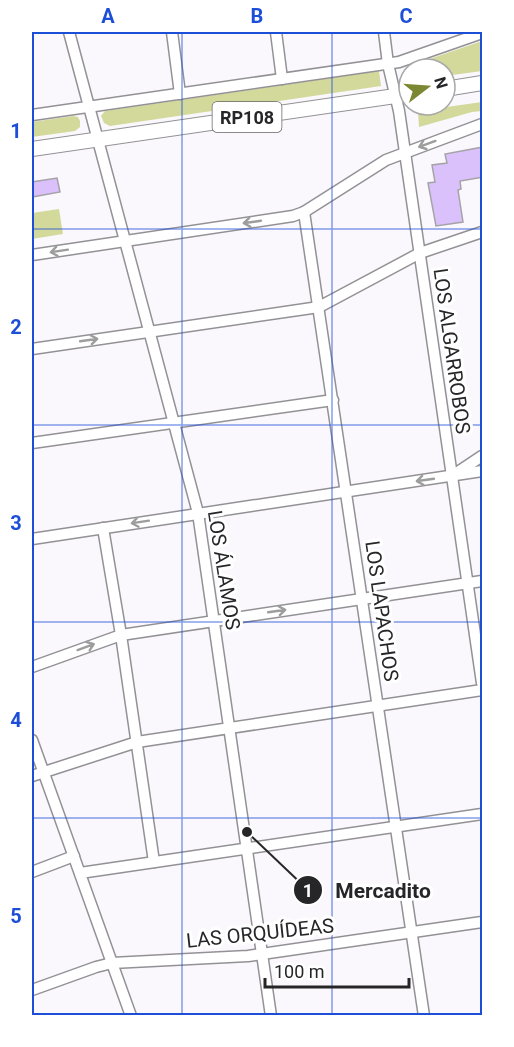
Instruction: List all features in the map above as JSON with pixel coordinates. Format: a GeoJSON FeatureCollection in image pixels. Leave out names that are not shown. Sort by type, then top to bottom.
{"type":"FeatureCollection","features":[{"type":"Feature","properties":{"kind":"main road"},"geometry":{"type":"LineString","coordinates":[[457,87],[483,83]]}},
{"type":"Feature","properties":{"kind":"main road","name":"RP108"},"geometry":{"type":"LineString","coordinates":[[32,149],[397,96]]}},
{"type":"Feature","properties":{"kind":"street","name":"LOS ÁLAMOS"},"geometry":{"type":"LineString","coordinates":[[69,32],[198,513],[271,1016]]}},
{"type":"Feature","properties":{"kind":"street"},"geometry":{"type":"LineString","coordinates":[[171,32],[180,94]]}},
{"type":"Feature","properties":{"kind":"street"},"geometry":{"type":"LineString","coordinates":[[276,32],[282,79]]}},
{"type":"Feature","properties":{"kind":"street","name":"LOS ALGARROBOS"},"geometry":{"type":"LineString","coordinates":[[384,32],[388,64],[397,83]]}},
{"type":"Feature","properties":{"kind":"street"},"geometry":{"type":"LineString","coordinates":[[32,115],[399,62],[482,32]]}},
{"type":"Feature","properties":{"kind":"street","name":"LOS ALGARROBOS"},"geometry":{"type":"LineString","coordinates":[[404,117],[405,152],[483,683]]}},
{"type":"Feature","properties":{"kind":"street"},"geometry":{"type":"LineString","coordinates":[[32,255],[293,216],[304,212],[386,160],[483,124]]}},
{"type":"Feature","properties":{"kind":"street","name":"LOS LAPACHOS"},"geometry":{"type":"LineString","coordinates":[[304,212],[424,1016]]}},
{"type":"Feature","properties":{"kind":"street"},"geometry":{"type":"LineString","coordinates":[[32,349],[319,307],[420,253],[483,232]]}},
{"type":"Feature","properties":{"kind":"street"},"geometry":{"type":"LineString","coordinates":[[32,443],[333,400]]}},
{"type":"Feature","properties":{"kind":"street"},"geometry":{"type":"LineString","coordinates":[[452,476],[483,456]]}},
{"type":"Feature","properties":{"kind":"street"},"geometry":{"type":"LineString","coordinates":[[32,539],[483,471]]}},
{"type":"Feature","properties":{"kind":"street"},"geometry":{"type":"LineString","coordinates":[[103,528],[154,862]]}},
{"type":"Feature","properties":{"kind":"street"},"geometry":{"type":"LineString","coordinates":[[32,667],[121,635],[483,581]]}},
{"type":"Feature","properties":{"kind":"street"},"geometry":{"type":"LineString","coordinates":[[32,776],[137,742],[483,690]]}},
{"type":"Feature","properties":{"kind":"street"},"geometry":{"type":"LineString","coordinates":[[32,740],[131,1016]]}},
{"type":"Feature","properties":{"kind":"street"},"geometry":{"type":"LineString","coordinates":[[80,873],[483,814]]}},
{"type":"Feature","properties":{"kind":"street"},"geometry":{"type":"LineString","coordinates":[[32,872],[74,856]]}},
{"type":"Feature","properties":{"kind":"street","name":"LAS ORQUÍDEAS"},"geometry":{"type":"LineString","coordinates":[[32,990],[112,963],[262,954],[483,922]]}},
{"type":"Feature","properties":{"kind":"green space"},"geometry":{"type":"Polygon","coordinates":[[[482,41],[482,71],[457,74],[457,57],[435,57],[482,41]]]}},
{"type":"Feature","properties":{"kind":"green space"},"geometry":{"type":"Polygon","coordinates":[[[379,71],[381,86],[110,126],[104,123],[101,116],[105,111],[379,71]]]}},
{"type":"Feature","properties":{"kind":"green space"},"geometry":{"type":"Polygon","coordinates":[[[482,102],[482,111],[457,116],[457,106],[482,102]]]}},
{"type":"Feature","properties":{"kind":"green space"},"geometry":{"type":"Polygon","coordinates":[[[78,117],[80,121],[80,127],[75,131],[32,137],[32,122],[78,117]]]}},
{"type":"Feature","properties":{"kind":"green space"},"geometry":{"type":"Polygon","coordinates":[[[418,117],[454,117],[419,127],[418,117]]]}},
{"type":"Feature","properties":{"kind":"green space"},"geometry":{"type":"Polygon","coordinates":[[[59,209],[63,234],[32,239],[32,213],[59,209]]]}},
{"type":"Feature","properties":{"kind":"building"},"geometry":{"type":"Polygon","coordinates":[[[483,147],[483,177],[460,181],[461,189],[458,190],[463,222],[436,226],[428,183],[435,182],[432,165],[447,163],[445,154],[483,147]]]}},
{"type":"Feature","properties":{"kind":"building"},"geometry":{"type":"Polygon","coordinates":[[[57,178],[60,192],[32,197],[32,182],[57,178]]]}},
{"type":"Feature","properties":{"kind":"place","name":"Mercadito"},"geometry":{"type":"Point","coordinates":[247,832]}}]}
